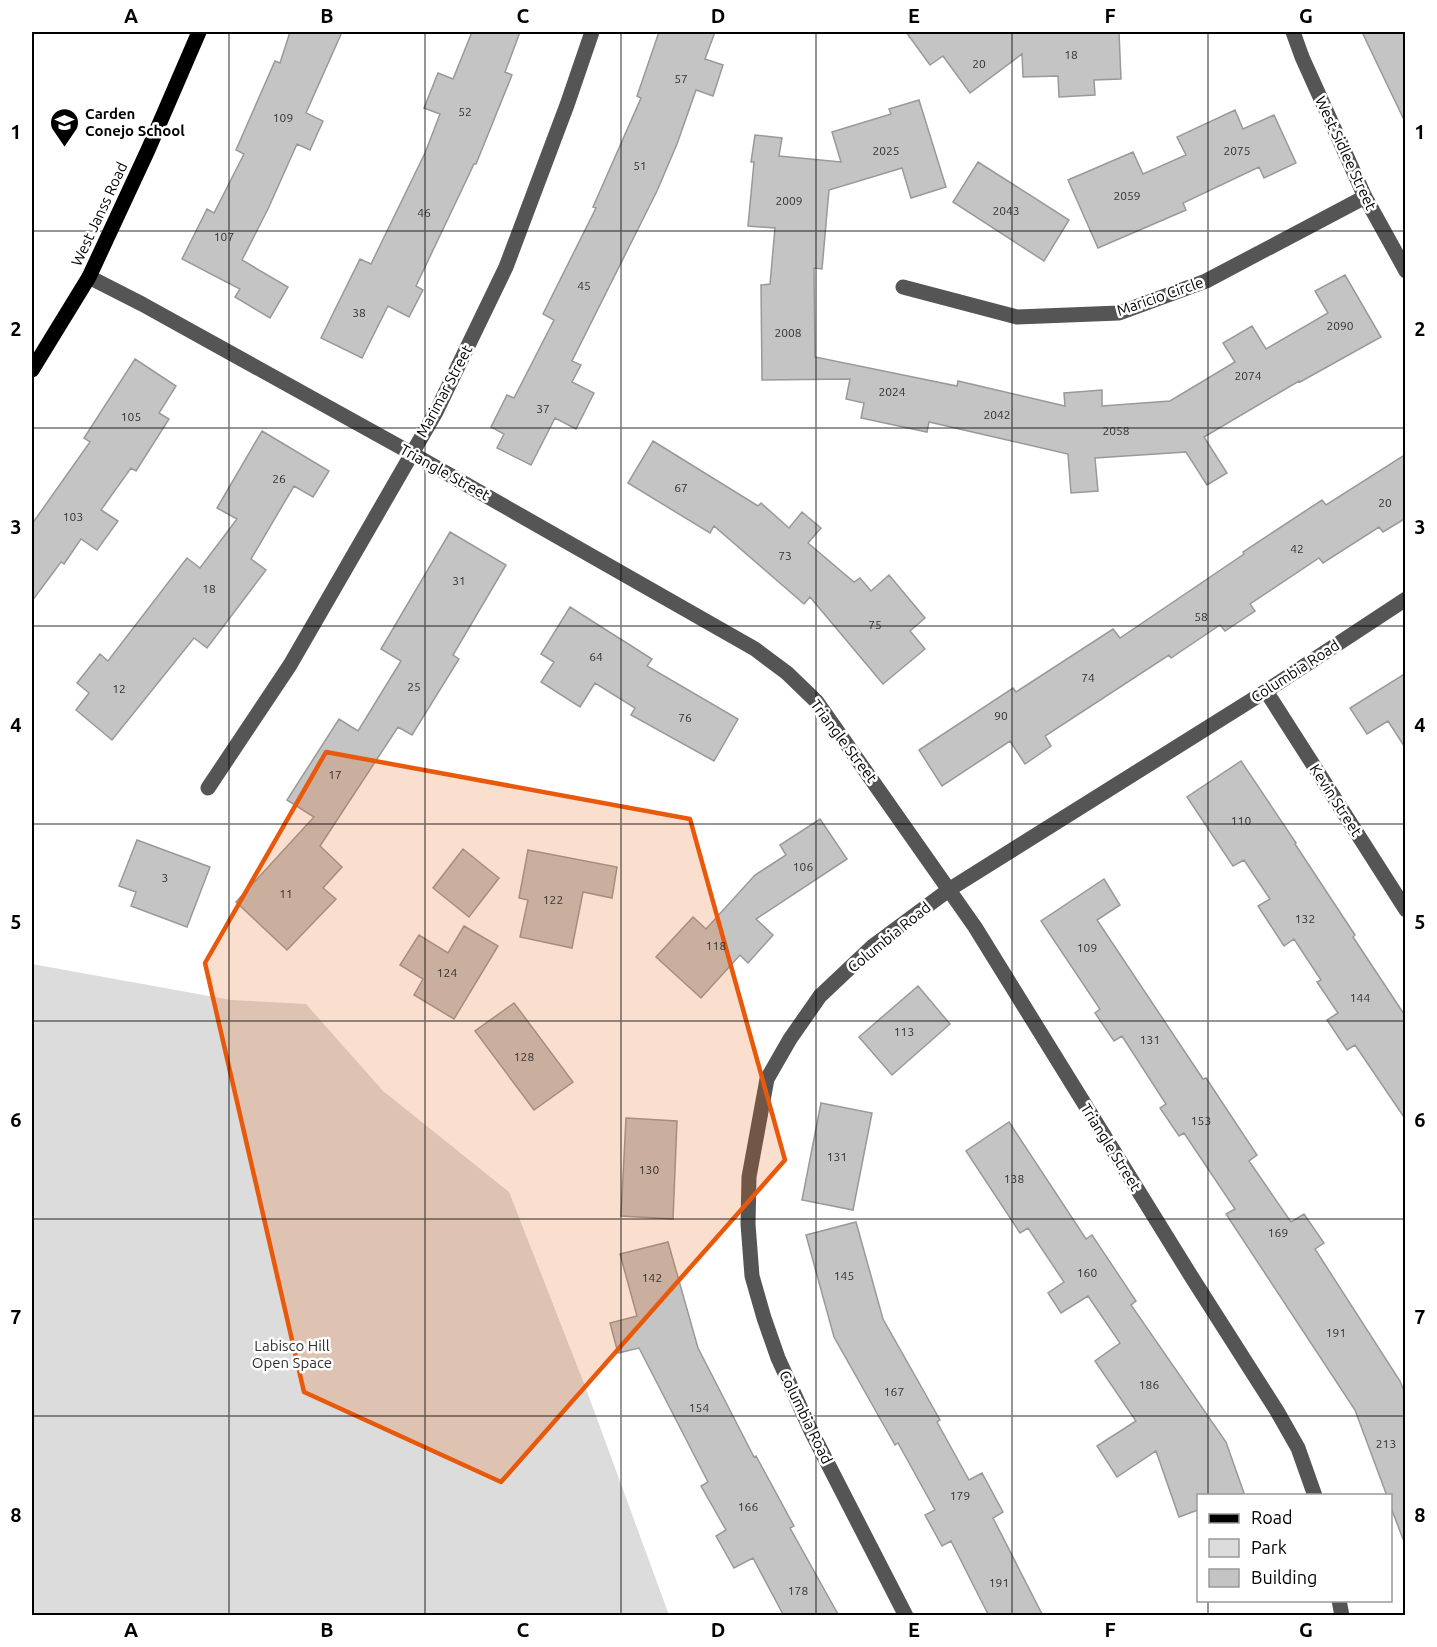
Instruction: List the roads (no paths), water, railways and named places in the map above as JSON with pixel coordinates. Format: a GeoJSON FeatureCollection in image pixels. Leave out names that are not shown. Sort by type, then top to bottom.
{"type":"FeatureCollection","features":[{"type":"Feature","properties":{"kind":"main road","name":"West Janss Road"},"geometry":{"type":"LineString","coordinates":[[32,370],[89,278],[199,32]]}},
{"type":"Feature","properties":{"kind":"street","name":"Marimar Street"},"geometry":{"type":"LineString","coordinates":[[208,788],[290,665],[436,412],[506,267],[592,32]]}},
{"type":"Feature","properties":{"kind":"street","name":"West Sidlee Street"},"geometry":{"type":"LineString","coordinates":[[1293,32],[1302,57],[1365,196],[1406,271]]}},
{"type":"Feature","properties":{"kind":"street","name":"Maricio Circle"},"geometry":{"type":"LineString","coordinates":[[903,287],[1017,317],[1119,313],[1206,280],[1365,196]]}},
{"type":"Feature","properties":{"kind":"street","name":"Triangle Street"},"geometry":{"type":"LineString","coordinates":[[89,278],[142,304],[411,453],[755,648],[817,702],[950,889],[1277,1411],[1298,1448],[1314,1494]]}},
{"type":"Feature","properties":{"kind":"street","name":"Columbia Road"},"geometry":{"type":"LineString","coordinates":[[906,1616],[811,1431],[774,1348],[752,1276],[748,1224],[749,1177],[767,1079],[790,1039],[820,996],[873,946],[950,889],[1266,691],[1406,599]]}},
{"type":"Feature","properties":{"kind":"street","name":"Kevin Street"},"geometry":{"type":"LineString","coordinates":[[1266,691],[1406,910]]}},
{"type":"Feature","properties":{"kind":"place","name":"Carden Conejo School"},"geometry":{"type":"Point","coordinates":[64,148]}},
{"type":"Feature","properties":{"kind":"park label","name":"Labisco Hill Open Space"},"geometry":{"type":"Point","coordinates":[292,1354]}}]}
